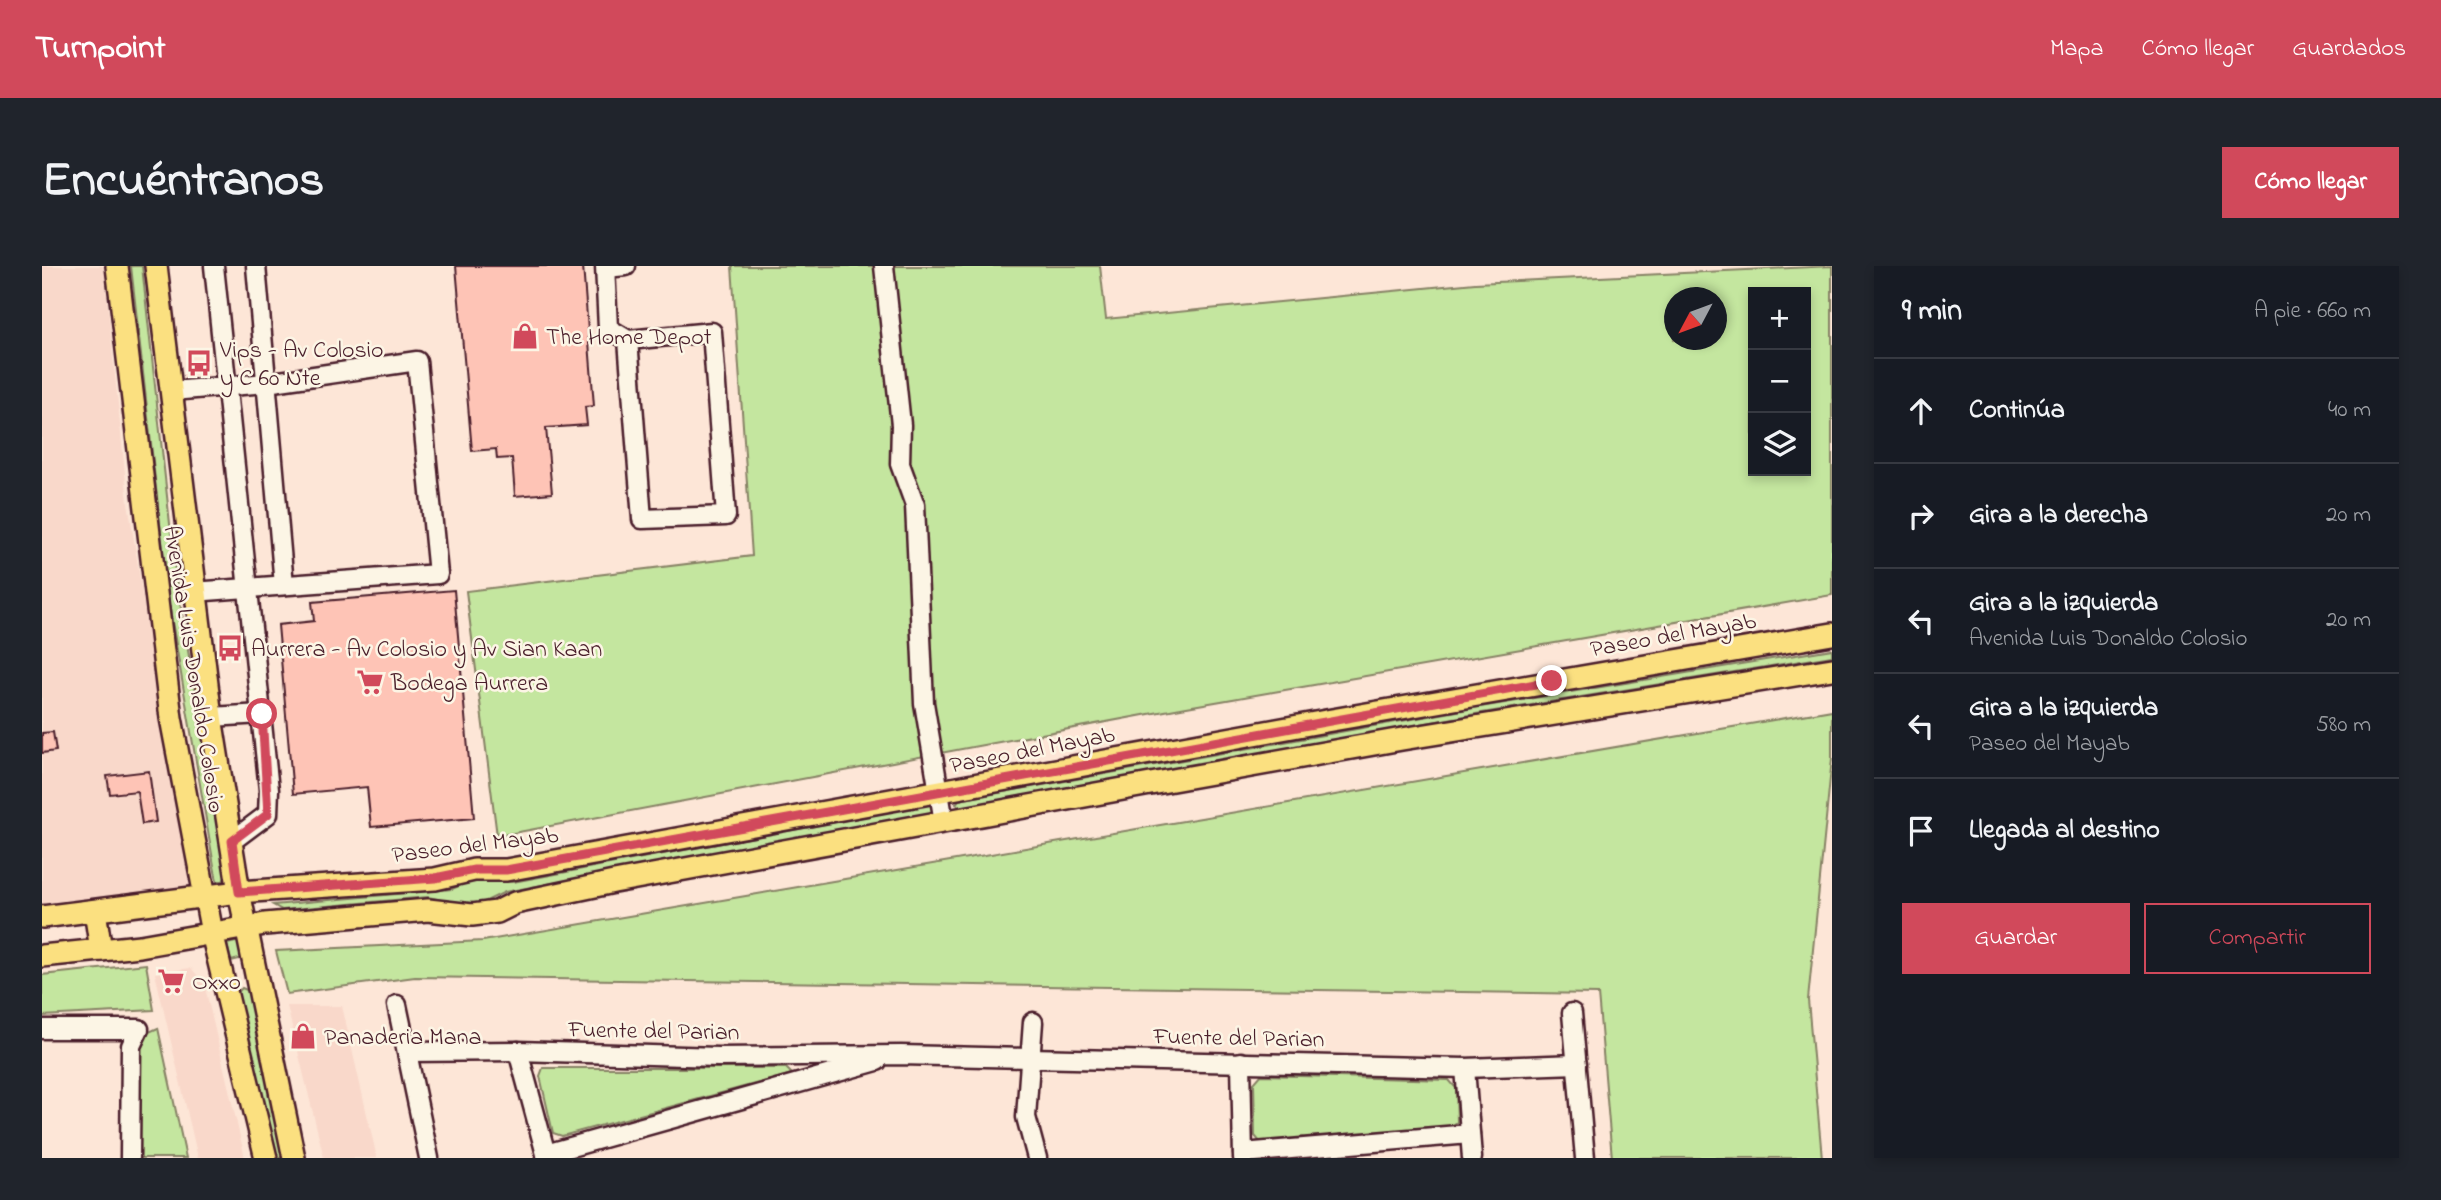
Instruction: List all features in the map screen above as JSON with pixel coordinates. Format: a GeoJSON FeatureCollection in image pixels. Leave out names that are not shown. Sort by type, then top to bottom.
{"type":"FeatureCollection","features":[{"type":"Feature","properties":{"kind":"main road","name":"Avenida Luis Donaldo Colosio"},"geometry":{"type":"LineString","coordinates":[[117,266],[156,609],[172,718],[212,933],[266,1158]]}},
{"type":"Feature","properties":{"kind":"main road","name":"Avenida Luis Donaldo Colosio"},"geometry":{"type":"LineString","coordinates":[[156,266],[173,391],[193,592],[211,717],[239,892],[295,1158]]}},
{"type":"Feature","properties":{"kind":"main road","name":"Paseo del Mayab"},"geometry":{"type":"LineString","coordinates":[[42,917],[239,892],[435,878],[474,870],[506,870],[1353,716],[1832,635]]}},
{"type":"Feature","properties":{"kind":"main road"},"geometry":{"type":"LineString","coordinates":[[42,956],[101,950],[248,925],[428,909],[472,915],[497,912],[515,903],[614,882],[1402,739],[1832,669]]}},
{"type":"Feature","properties":{"kind":"main road"},"geometry":{"type":"LineString","coordinates":[[95,911],[101,950]]}},
{"type":"Feature","properties":{"kind":"street"},"geometry":{"type":"LineString","coordinates":[[214,266],[250,588],[268,814],[232,841]]}},
{"type":"Feature","properties":{"kind":"street"},"geometry":{"type":"LineString","coordinates":[[256,266],[284,585]]}},
{"type":"Feature","properties":{"kind":"street"},"geometry":{"type":"LineString","coordinates":[[626,266],[605,267],[608,328],[628,340],[712,332],[726,516],[642,519],[628,340]]}},
{"type":"Feature","properties":{"kind":"street"},"geometry":{"type":"LineString","coordinates":[[884,266],[901,425],[900,464],[915,505],[924,703],[944,822]]}},
{"type":"Feature","properties":{"kind":"street"},"geometry":{"type":"LineString","coordinates":[[173,391],[266,383],[417,361],[438,574],[193,592]]}},
{"type":"Feature","properties":{"kind":"street"},"geometry":{"type":"LineString","coordinates":[[211,717],[262,714]]}},
{"type":"Feature","properties":{"kind":"street"},"geometry":{"type":"LineString","coordinates":[[397,1005],[429,1158]]}},
{"type":"Feature","properties":{"kind":"street"},"geometry":{"type":"LineString","coordinates":[[1572,1013],[1585,1158]]}},
{"type":"Feature","properties":{"kind":"street"},"geometry":{"type":"LineString","coordinates":[[1032,1022],[1026,1117],[1037,1158]]}},
{"type":"Feature","properties":{"kind":"street"},"geometry":{"type":"LineString","coordinates":[[42,1029],[139,1029],[131,1046],[130,1158]]}},
{"type":"Feature","properties":{"kind":"street"},"geometry":{"type":"LineString","coordinates":[[518,1051],[546,1156]]}},
{"type":"Feature","properties":{"kind":"street","name":"Fuente del Parian"},"geometry":{"type":"LineString","coordinates":[[407,1052],[518,1051],[719,1057],[901,1055],[1465,1068],[1577,1064]]}},
{"type":"Feature","properties":{"kind":"street","name":"Fuente del Parian"},"geometry":{"type":"LineString","coordinates":[[546,1156],[901,1055]]}},
{"type":"Feature","properties":{"kind":"street"},"geometry":{"type":"LineString","coordinates":[[1241,1062],[1243,1156],[1470,1134]]}},
{"type":"Feature","properties":{"kind":"street"},"geometry":{"type":"LineString","coordinates":[[1465,1068],[1472,1158]]}},
{"type":"Feature","properties":{"kind":"shaded area"},"geometry":{"type":"Polygon","coordinates":[[[42,266],[104,266],[128,503],[190,889],[42,905],[42,266]]]}},
{"type":"Feature","properties":{"kind":"shaded area"},"geometry":{"type":"Polygon","coordinates":[[[191,968],[204,983],[245,1158],[198,1158],[155,973],[191,968]]]}},
{"type":"Feature","properties":{"kind":"shaded area"},"geometry":{"type":"Polygon","coordinates":[[[287,1006],[342,1006],[377,1158],[324,1158],[287,1006]]]}},
{"type":"Feature","properties":{"kind":"green space"},"geometry":{"type":"Polygon","coordinates":[[[131,266],[142,266],[176,579],[226,876],[223,881],[217,881],[214,866],[169,604],[131,266]]]}},
{"type":"Feature","properties":{"kind":"green space"},"geometry":{"type":"Polygon","coordinates":[[[732,266],[1100,266],[1106,319],[1475,283],[1832,266],[1832,595],[1181,708],[497,836],[466,591],[752,556],[732,266]]]}},
{"type":"Feature","properties":{"kind":"green space"},"geometry":{"type":"Polygon","coordinates":[[[1832,649],[1832,656],[1476,714],[961,807],[956,804],[959,800],[1474,708],[1832,649]]]}},
{"type":"Feature","properties":{"kind":"green space"},"geometry":{"type":"Polygon","coordinates":[[[1832,710],[1832,758],[1808,1000],[1822,1158],[1612,1158],[1598,994],[415,977],[287,994],[276,951],[483,941],[1832,710]]]}},
{"type":"Feature","properties":{"kind":"green space"},"geometry":{"type":"Polygon","coordinates":[[[932,804],[936,809],[934,812],[505,892],[480,904],[465,905],[428,897],[282,910],[273,905],[452,889],[475,879],[513,882],[932,804]]]}},
{"type":"Feature","properties":{"kind":"green space"},"geometry":{"type":"Polygon","coordinates":[[[240,941],[243,958],[231,961],[227,944],[240,941]]]}},
{"type":"Feature","properties":{"kind":"green space"},"geometry":{"type":"Polygon","coordinates":[[[146,964],[154,1010],[42,1016],[42,975],[146,964]]]}},
{"type":"Feature","properties":{"kind":"green space"},"geometry":{"type":"Polygon","coordinates":[[[242,988],[249,991],[286,1158],[275,1158],[237,993],[242,988]]]}},
{"type":"Feature","properties":{"kind":"green space"},"geometry":{"type":"Polygon","coordinates":[[[158,1028],[186,1158],[133,1158],[134,1058],[149,1032],[158,1028]]]}},
{"type":"Feature","properties":{"kind":"green space"},"geometry":{"type":"Polygon","coordinates":[[[543,1068],[786,1068],[792,1074],[562,1136],[553,1133],[540,1076],[543,1068]]]}},
{"type":"Feature","properties":{"kind":"green space"},"geometry":{"type":"Polygon","coordinates":[[[1261,1075],[1449,1080],[1456,1088],[1457,1122],[1450,1127],[1261,1143],[1255,1136],[1254,1083],[1261,1075]]]}},
{"type":"Feature","properties":{"kind":"building","name":"The Home Depot"},"geometry":{"type":"Polygon","coordinates":[[[456,266],[583,266],[594,406],[585,407],[587,425],[546,428],[552,493],[515,496],[512,458],[497,459],[496,449],[472,451],[456,266]]]}},
{"type":"Feature","properties":{"kind":"building"},"geometry":{"type":"Polygon","coordinates":[[[454,590],[474,818],[371,827],[367,787],[293,794],[278,625],[314,621],[312,602],[454,590]]]}},
{"type":"Feature","properties":{"kind":"building"},"geometry":{"type":"Polygon","coordinates":[[[53,732],[56,751],[42,753],[42,733],[53,732]]]}},
{"type":"Feature","properties":{"kind":"building"},"geometry":{"type":"Polygon","coordinates":[[[149,771],[156,822],[142,824],[137,791],[110,794],[107,776],[149,771]]]}},
{"type":"Feature","properties":{"kind":"place","name":"The Home Depot"},"geometry":{"type":"Point","coordinates":[525,336]}},
{"type":"Feature","properties":{"kind":"place","name":"Vips - Av Colosio y C 60 Nte"},"geometry":{"type":"Point","coordinates":[199,363]}},
{"type":"Feature","properties":{"kind":"place","name":"Aurrera - Av Colosio y Av Sian Kaan"},"geometry":{"type":"Point","coordinates":[230,648]}},
{"type":"Feature","properties":{"kind":"place","name":"Bodega Aurrera"},"geometry":{"type":"Point","coordinates":[370,682]}},
{"type":"Feature","properties":{"kind":"place","name":"Oxxo"},"geometry":{"type":"Point","coordinates":[171,981]}},
{"type":"Feature","properties":{"kind":"place","name":"Panaderia Mana"},"geometry":{"type":"Point","coordinates":[303,1036]}},
{"type":"Feature","properties":{"kind":"route"},"geometry":{"type":"LineString","coordinates":[[262,714],[269,790],[268,814],[232,841],[239,892],[435,878],[474,870],[506,870],[1552,681]]}}]}
